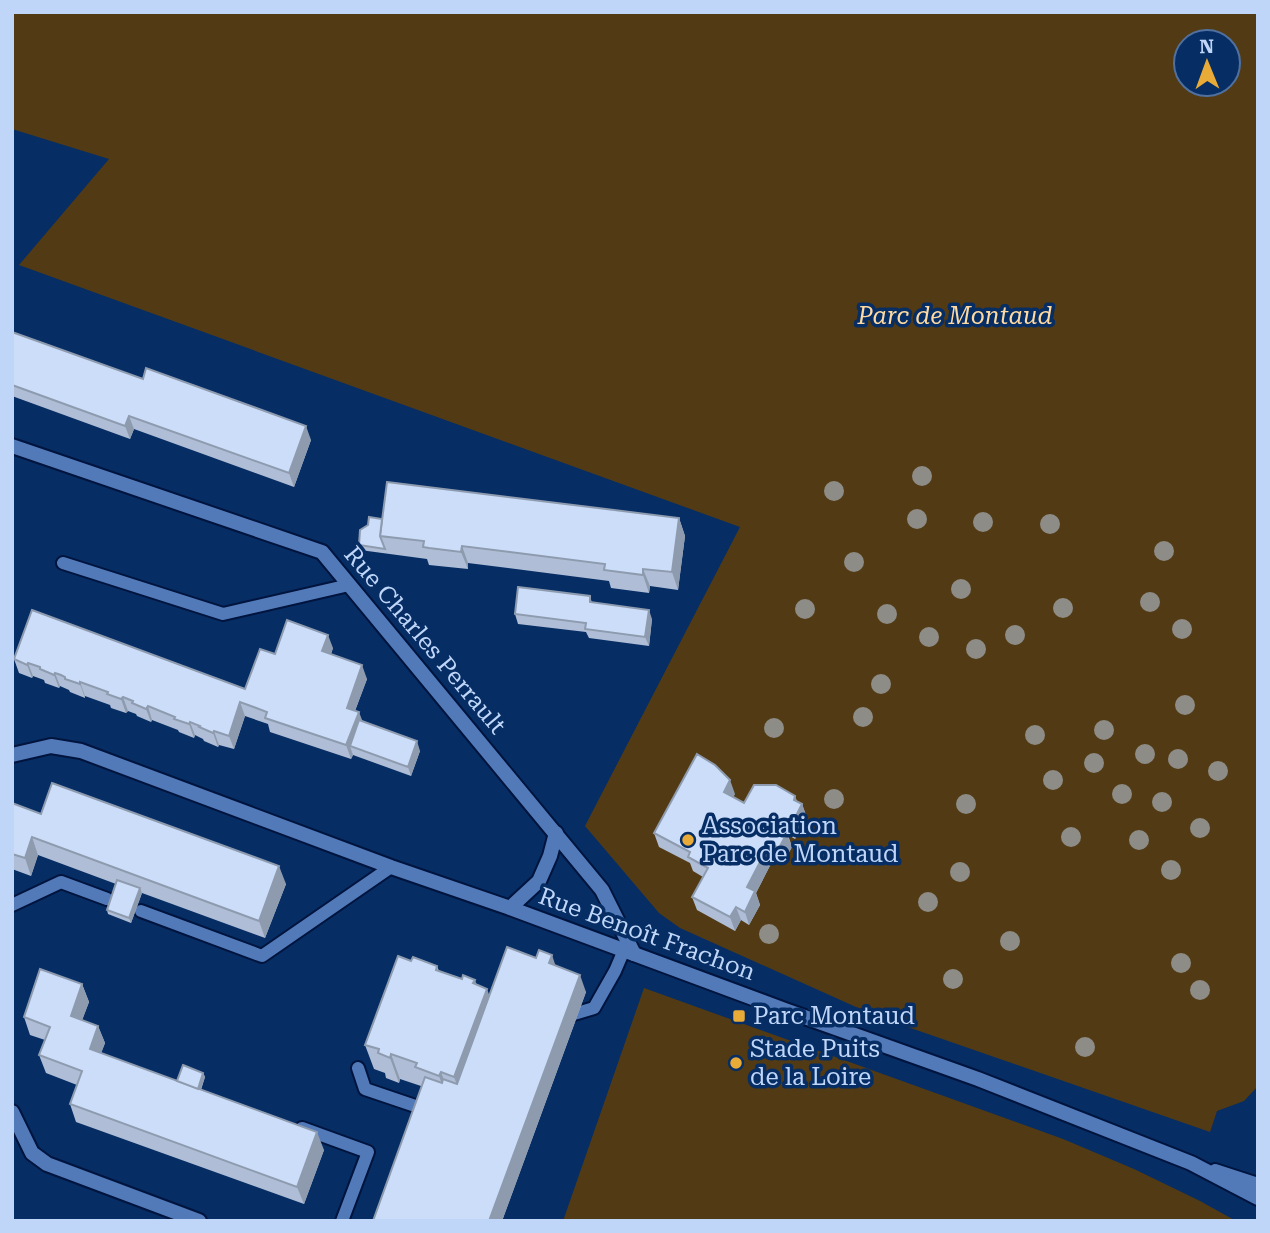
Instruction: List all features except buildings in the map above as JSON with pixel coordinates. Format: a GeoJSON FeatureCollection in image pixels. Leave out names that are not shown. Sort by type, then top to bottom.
{"type":"FeatureCollection","features":[{"type":"Feature","properties":{"kind":"street","name":"Rue Charles Perrault"},"geometry":{"type":"LineString","coordinates":[[12,446],[322,552],[602,890],[629,952]]}},
{"type":"Feature","properties":{"kind":"street","name":"Rue Benoît Frachon"},"geometry":{"type":"LineString","coordinates":[[12,755],[51,746],[81,751],[391,867],[978,1079],[1191,1163],[1258,1198]]}},
{"type":"Feature","properties":{"kind":"street"},"geometry":{"type":"LineString","coordinates":[[510,908],[539,881],[556,833]]}},
{"type":"Feature","properties":{"kind":"street"},"geometry":{"type":"LineString","coordinates":[[12,1112],[32,1153],[47,1164],[199,1221]]}},
{"type":"Feature","properties":{"kind":"lane"},"geometry":{"type":"LineString","coordinates":[[63,564],[223,614],[349,585]]}},
{"type":"Feature","properties":{"kind":"lane"},"geometry":{"type":"LineString","coordinates":[[141,911],[262,956],[391,867]]}},
{"type":"Feature","properties":{"kind":"lane"},"geometry":{"type":"LineString","coordinates":[[12,905],[61,883],[107,899]]}},
{"type":"Feature","properties":{"kind":"lane"},"geometry":{"type":"LineString","coordinates":[[556,1020],[594,1008],[629,952]]}},
{"type":"Feature","properties":{"kind":"lane"},"geometry":{"type":"LineString","coordinates":[[358,1068],[365,1089],[444,1116]]}},
{"type":"Feature","properties":{"kind":"lane"},"geometry":{"type":"LineString","coordinates":[[291,1124],[368,1152],[342,1221]]}},
{"type":"Feature","properties":{"kind":"lane"},"geometry":{"type":"LineString","coordinates":[[1191,1163],[1258,1184]]}},
{"type":"Feature","properties":{"kind":"green space","name":"Parc de Montaud"},"geometry":{"type":"Polygon","coordinates":[[[12,12],[1258,12],[1258,1086],[1244,1101],[1217,1111],[1210,1132],[876,1016],[680,928],[659,913],[585,826],[740,527],[19,265],[109,159],[12,129],[12,12]]]}},
{"type":"Feature","properties":{"kind":"green space","name":"Stade Puits de la Loire"},"geometry":{"type":"Polygon","coordinates":[[[644,988],[1063,1139],[1134,1169],[1236,1221],[563,1221],[644,988]]]}},
{"type":"Feature","properties":{"kind":"place","name":"Association Parc de Montaud"},"geometry":{"type":"Point","coordinates":[688,840]}},
{"type":"Feature","properties":{"kind":"place","name":"Parc Montaud"},"geometry":{"type":"Point","coordinates":[739,1016]}},
{"type":"Feature","properties":{"kind":"place","name":"Stade Puits de la Loire"},"geometry":{"type":"Point","coordinates":[736,1063]}}]}
